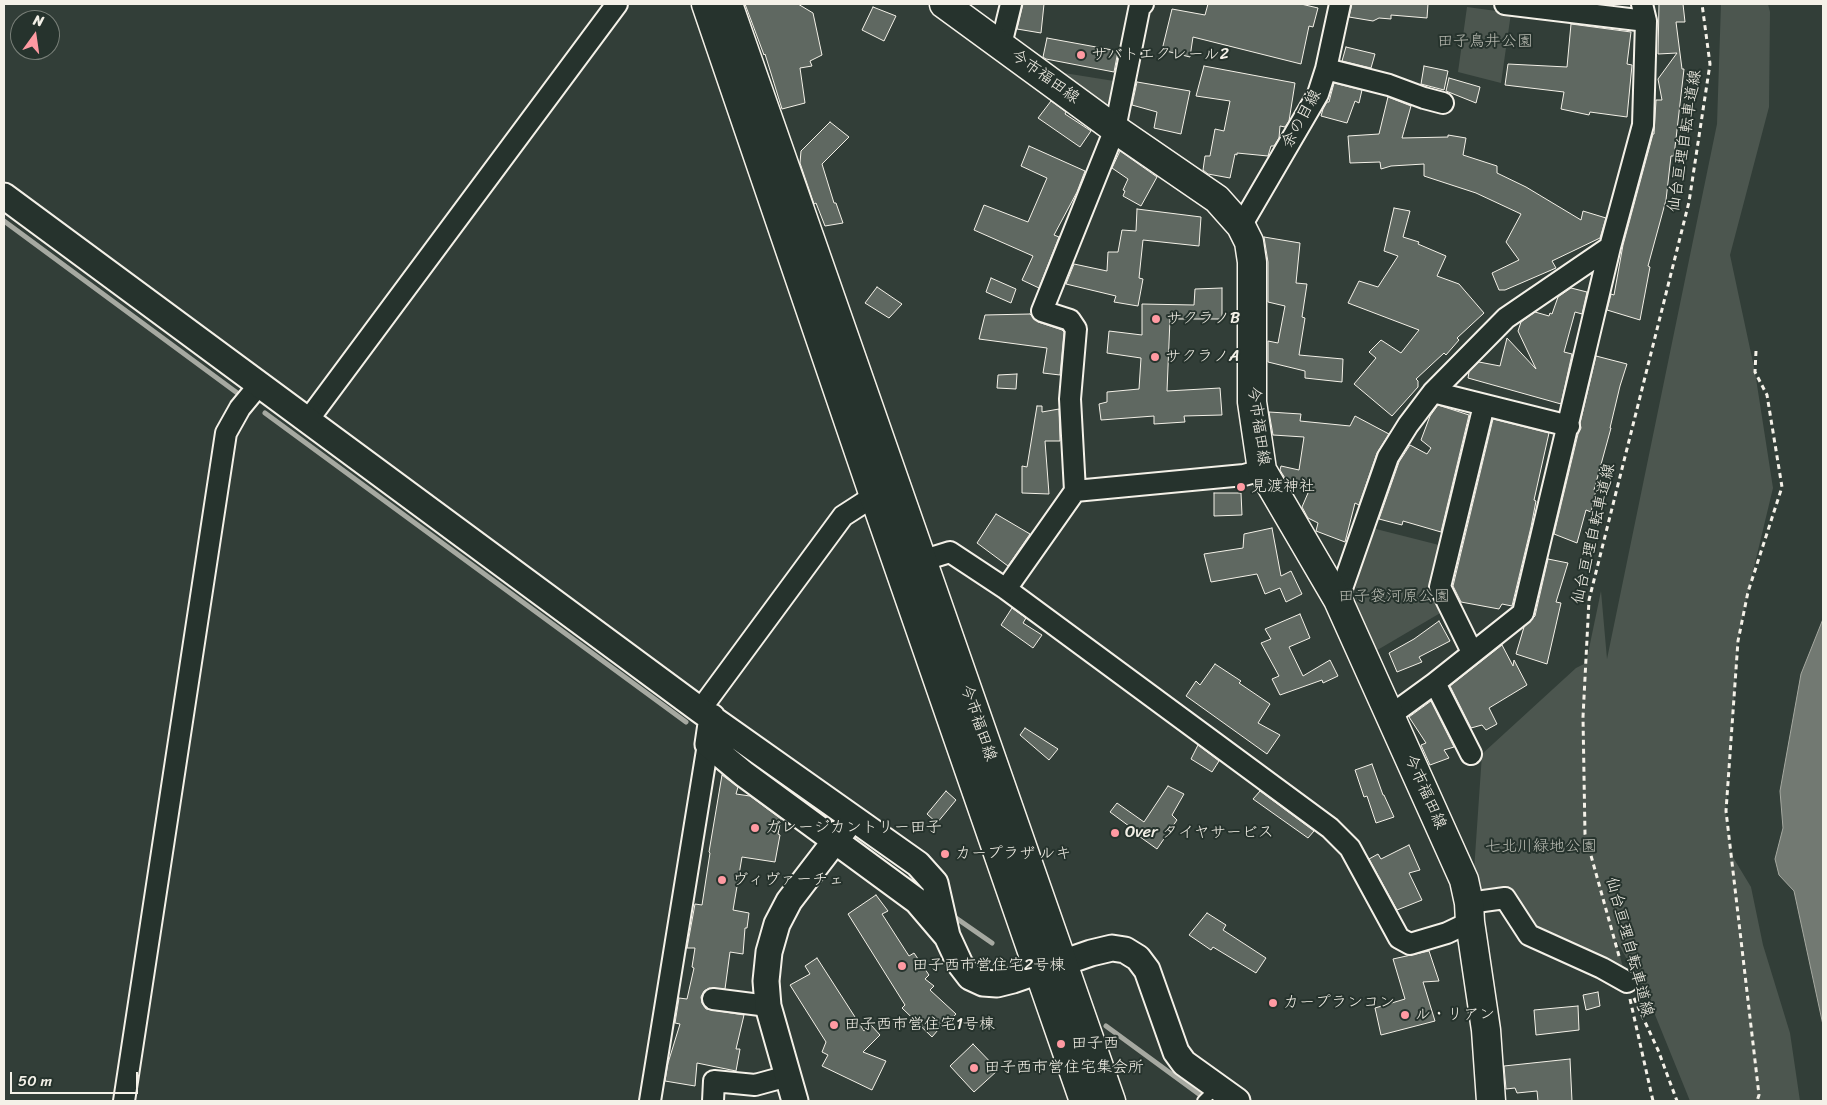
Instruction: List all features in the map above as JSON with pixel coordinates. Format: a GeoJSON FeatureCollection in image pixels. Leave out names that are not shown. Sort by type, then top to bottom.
{"type":"FeatureCollection","features":[{"type":"Feature","properties":{"kind":"main road","name":"今市福田線"},"geometry":{"type":"LineString","coordinates":[[706,4],[874,496],[1050,967],[1111,1101]]}},
{"type":"Feature","properties":{"kind":"main road","name":"今市福田線"},"geometry":{"type":"LineString","coordinates":[[728,4],[921,561],[1050,967],[1084,1101]]}},
{"type":"Feature","properties":{"kind":"main road","name":"今市福田線"},"geometry":{"type":"LineString","coordinates":[[944,4],[1116,129],[1217,199],[1241,226],[1249,242],[1252,262],[1252,402],[1262,470],[1338,600],[1464,880],[1486,1030],[1490,1101]]}},
{"type":"Feature","properties":{"kind":"street"},"geometry":{"type":"LineString","coordinates":[[308,420],[617,4]]}},
{"type":"Feature","properties":{"kind":"street"},"geometry":{"type":"LineString","coordinates":[[1002,45],[1011,4]]}},
{"type":"Feature","properties":{"kind":"street"},"geometry":{"type":"LineString","coordinates":[[1006,589],[1076,491],[1070,399],[1076,328],[1070,320],[1042,312],[1116,129],[1140,5],[1143,4]]}},
{"type":"Feature","properties":{"kind":"street","name":"余の目線"},"geometry":{"type":"LineString","coordinates":[[1241,226],[1318,94],[1326,69],[1340,4]]}},
{"type":"Feature","properties":{"kind":"street"},"geometry":{"type":"LineString","coordinates":[[1391,715],[1435,683],[1523,613],[1610,248],[1643,125],[1644,12],[1505,4]]}},
{"type":"Feature","properties":{"kind":"street"},"geometry":{"type":"LineString","coordinates":[[1326,69],[1389,85],[1443,103]]}},
{"type":"Feature","properties":{"kind":"street"},"geometry":{"type":"LineString","coordinates":[[4,196],[706,714],[918,864],[935,883],[947,936],[960,964],[970,977],[983,983],[997,984],[1091,953],[1112,948],[1125,950],[1138,958],[1147,970],[1176,1052],[1184,1063],[1208,1095],[1236,1101]]}},
{"type":"Feature","properties":{"kind":"street"},"geometry":{"type":"LineString","coordinates":[[1338,600],[1388,457],[1408,425],[1433,392],[1506,318],[1610,248]]}},
{"type":"Feature","properties":{"kind":"street"},"geometry":{"type":"LineString","coordinates":[[124,1101],[226,433],[240,408],[259,385]]}},
{"type":"Feature","properties":{"kind":"street"},"geometry":{"type":"LineString","coordinates":[[1433,392],[1569,426]]}},
{"type":"Feature","properties":{"kind":"street"},"geometry":{"type":"LineString","coordinates":[[1472,652],[1440,588],[1484,405]]}},
{"type":"Feature","properties":{"kind":"street"},"geometry":{"type":"LineString","coordinates":[[1076,491],[1244,475],[1262,470]]}},
{"type":"Feature","properties":{"kind":"street"},"geometry":{"type":"LineString","coordinates":[[650,1101],[708,744],[706,714],[843,516],[874,496]]}},
{"type":"Feature","properties":{"kind":"street"},"geometry":{"type":"LineString","coordinates":[[921,561],[950,552],[1006,589],[1330,828],[1350,848],[1398,938],[1410,944],[1448,933],[1470,912],[1505,898],[1529,935],[1602,968],[1627,982]]}},
{"type":"Feature","properties":{"kind":"street"},"geometry":{"type":"LineString","coordinates":[[1435,683],[1471,754]]}},
{"type":"Feature","properties":{"kind":"street"},"geometry":{"type":"LineString","coordinates":[[708,744],[834,842],[917,902],[947,936]]}},
{"type":"Feature","properties":{"kind":"street"},"geometry":{"type":"LineString","coordinates":[[795,1101],[768,1006],[766,981],[769,952],[777,924],[789,902],[853,818]]}},
{"type":"Feature","properties":{"kind":"street"},"geometry":{"type":"LineString","coordinates":[[713,999],[768,1006]]}},
{"type":"Feature","properties":{"kind":"street"},"geometry":{"type":"LineString","coordinates":[[713,1101],[714,1081],[756,1086],[788,1076]]}},
{"type":"Feature","properties":{"kind":"path","name":"仙台亘理自転車道線"},"geometry":{"type":"LineString","coordinates":[[1653,1101],[1627,982],[1585,834],[1583,717],[1589,600],[1689,202],[1710,64],[1702,4]]}},
{"type":"Feature","properties":{"kind":"path"},"geometry":{"type":"LineString","coordinates":[[1756,351],[1755,372],[1767,395],[1782,487],[1748,592],[1738,641],[1726,812],[1758,1086],[1757,1101]]}},
{"type":"Feature","properties":{"kind":"path"},"geometry":{"type":"LineString","coordinates":[[1627,982],[1658,1050],[1676,1101]]}},
{"type":"Feature","properties":{"kind":"green space","name":"七北川緑地公園"},"geometry":{"type":"Polygon","coordinates":[[[1721,4],[1768,4],[1770,12],[1769,107],[1730,255],[1755,372],[1773,488],[1738,641],[1726,811],[1731,854],[1751,887],[1763,945],[1790,1033],[1800,1101],[1690,1101],[1647,995],[1615,938],[1627,982],[1554,946],[1498,898],[1472,900],[1482,754],[1576,668],[1586,663],[1601,591],[1607,659],[1717,124],[1721,4]]]}},
{"type":"Feature","properties":{"kind":"green space","name":"田子鳥井公園"},"geometry":{"type":"Polygon","coordinates":[[[1467,7],[1511,13],[1501,83],[1458,72],[1467,7]]]}},
{"type":"Feature","properties":{"kind":"green space"},"geometry":{"type":"Polygon","coordinates":[[[1039,69],[1114,81],[1104,115],[1039,69]]]}},
{"type":"Feature","properties":{"kind":"green space","name":"田子袋河原公園"},"geometry":{"type":"Polygon","coordinates":[[[1372,528],[1439,545],[1429,582],[1442,612],[1374,652],[1357,611],[1356,586],[1372,528]]]}},
{"type":"Feature","properties":{"kind":"shaded area"},"geometry":{"type":"Polygon","coordinates":[[[1823,619],[1823,1025],[1794,891],[1779,875],[1775,859],[1783,828],[1780,791],[1801,674],[1823,619]]]}},
{"type":"Feature","properties":{"kind":"building"},"geometry":{"type":"Polygon","coordinates":[[[745,4],[798,4],[813,13],[822,55],[810,61],[812,66],[800,68],[805,103],[782,109],[765,54],[745,4]]]}},
{"type":"Feature","properties":{"kind":"building"},"geometry":{"type":"Polygon","coordinates":[[[1023,4],[1044,4],[1041,33],[1017,29],[1023,4]]]}},
{"type":"Feature","properties":{"kind":"building"},"geometry":{"type":"Polygon","coordinates":[[[1208,4],[1301,4],[1318,8],[1313,27],[1309,26],[1301,64],[1193,37],[1190,57],[1162,50],[1172,9],[1205,15],[1208,4]]]}},
{"type":"Feature","properties":{"kind":"building"},"geometry":{"type":"Polygon","coordinates":[[[1352,4],[1428,4],[1427,18],[1391,15],[1391,19],[1379,18],[1373,21],[1349,17],[1352,4]]]}},
{"type":"Feature","properties":{"kind":"building"},"geometry":{"type":"Polygon","coordinates":[[[1659,4],[1683,4],[1685,22],[1676,22],[1682,69],[1684,69],[1674,156],[1671,156],[1666,200],[1648,266],[1650,267],[1640,320],[1607,310],[1611,294],[1614,295],[1623,245],[1654,134],[1656,100],[1662,100],[1658,79],[1677,53],[1658,54],[1659,4]]]}},
{"type":"Feature","properties":{"kind":"building"},"geometry":{"type":"Polygon","coordinates":[[[873,7],[896,16],[884,41],[862,30],[873,7]]]}},
{"type":"Feature","properties":{"kind":"building"},"geometry":{"type":"Polygon","coordinates":[[[1571,24],[1631,32],[1627,64],[1632,65],[1627,117],[1590,112],[1589,115],[1561,109],[1564,92],[1505,85],[1508,64],[1567,67],[1571,24]]]}},
{"type":"Feature","properties":{"kind":"building","name":"サバトエクレール2"},"geometry":{"type":"Polygon","coordinates":[[[1047,38],[1118,51],[1114,72],[1046,59],[1043,57],[1047,38]]]}},
{"type":"Feature","properties":{"kind":"building"},"geometry":{"type":"Polygon","coordinates":[[[1346,47],[1375,54],[1371,68],[1342,61],[1346,47]]]}},
{"type":"Feature","properties":{"kind":"building"},"geometry":{"type":"Polygon","coordinates":[[[1204,66],[1295,83],[1289,121],[1285,127],[1280,126],[1279,138],[1274,146],[1271,146],[1268,156],[1235,154],[1230,178],[1208,174],[1203,170],[1205,156],[1210,156],[1215,129],[1224,131],[1230,101],[1196,96],[1204,66]]]}},
{"type":"Feature","properties":{"kind":"building"},"geometry":{"type":"Polygon","coordinates":[[[1424,66],[1448,71],[1444,90],[1421,84],[1424,66]]]}},
{"type":"Feature","properties":{"kind":"building"},"geometry":{"type":"Polygon","coordinates":[[[1449,78],[1480,87],[1476,103],[1446,91],[1449,78]]]}},
{"type":"Feature","properties":{"kind":"building"},"geometry":{"type":"Polygon","coordinates":[[[1137,82],[1190,91],[1181,134],[1154,128],[1157,112],[1132,105],[1137,82]]]}},
{"type":"Feature","properties":{"kind":"building"},"geometry":{"type":"Polygon","coordinates":[[[1334,83],[1362,90],[1359,103],[1355,101],[1347,123],[1321,116],[1327,102],[1329,102],[1334,83]]]}},
{"type":"Feature","properties":{"kind":"building"},"geometry":{"type":"Polygon","coordinates":[[[1388,97],[1411,106],[1402,138],[1448,137],[1448,135],[1466,138],[1463,155],[1497,166],[1497,173],[1526,187],[1581,220],[1583,211],[1606,218],[1600,238],[1552,261],[1556,268],[1505,290],[1499,290],[1492,273],[1519,260],[1506,242],[1521,214],[1476,193],[1424,176],[1424,164],[1391,166],[1381,169],[1380,162],[1350,163],[1348,136],[1379,134],[1388,97]]]}},
{"type":"Feature","properties":{"kind":"building"},"geometry":{"type":"Polygon","coordinates":[[[1051,101],[1066,112],[1065,114],[1091,131],[1080,147],[1038,118],[1051,101]]]}},
{"type":"Feature","properties":{"kind":"building"},"geometry":{"type":"Polygon","coordinates":[[[830,122],[849,137],[822,164],[834,203],[836,203],[843,223],[825,226],[816,203],[814,204],[800,163],[801,151],[830,122]]]}},
{"type":"Feature","properties":{"kind":"building"},"geometry":{"type":"Polygon","coordinates":[[[1029,146],[1085,171],[1077,192],[1054,235],[1059,237],[1039,288],[1022,280],[1033,256],[974,230],[984,205],[1028,222],[1047,178],[1021,166],[1029,146]]]}},
{"type":"Feature","properties":{"kind":"building"},"geometry":{"type":"Polygon","coordinates":[[[1120,151],[1157,177],[1141,206],[1123,196],[1125,191],[1123,190],[1128,179],[1112,168],[1120,151]]]}},
{"type":"Feature","properties":{"kind":"building"},"geometry":{"type":"Polygon","coordinates":[[[1394,208],[1410,211],[1403,237],[1419,242],[1418,244],[1446,256],[1437,276],[1459,284],[1484,313],[1457,338],[1459,340],[1446,355],[1444,353],[1416,379],[1418,387],[1392,416],[1354,384],[1376,358],[1369,352],[1381,340],[1401,353],[1419,330],[1348,303],[1359,281],[1378,287],[1398,256],[1384,251],[1394,208]]]}},
{"type":"Feature","properties":{"kind":"building"},"geometry":{"type":"Polygon","coordinates":[[[1137,209],[1201,217],[1199,246],[1143,240],[1139,278],[1143,279],[1138,306],[1114,302],[1116,296],[1066,284],[1074,264],[1107,271],[1108,252],[1118,252],[1122,230],[1136,231],[1137,209]]]}},
{"type":"Feature","properties":{"kind":"building"},"geometry":{"type":"Polygon","coordinates":[[[1264,237],[1300,243],[1296,283],[1307,284],[1302,317],[1305,318],[1299,355],[1343,359],[1342,382],[1305,378],[1305,371],[1268,362],[1268,341],[1278,343],[1285,306],[1268,302],[1268,262],[1264,237]]]}},
{"type":"Feature","properties":{"kind":"building"},"geometry":{"type":"Polygon","coordinates":[[[991,278],[1016,289],[1011,303],[986,292],[991,278]]]}},
{"type":"Feature","properties":{"kind":"building"},"geometry":{"type":"Polygon","coordinates":[[[877,287],[902,304],[889,318],[865,303],[877,287]]]}},
{"type":"Feature","properties":{"kind":"building"},"geometry":{"type":"Polygon","coordinates":[[[1222,288],[1222,319],[1170,319],[1167,391],[1220,388],[1222,415],[1184,416],[1185,422],[1154,424],[1154,416],[1101,420],[1099,404],[1107,402],[1107,392],[1139,389],[1141,358],[1107,353],[1109,331],[1142,335],[1142,304],[1194,305],[1195,289],[1222,288]]]}},
{"type":"Feature","properties":{"kind":"building"},"geometry":{"type":"Polygon","coordinates":[[[1571,288],[1587,292],[1582,314],[1575,312],[1564,352],[1572,354],[1561,404],[1468,378],[1469,372],[1479,362],[1500,366],[1507,338],[1536,369],[1518,331],[1521,322],[1535,312],[1549,316],[1550,313],[1552,314],[1558,297],[1571,288]]]}},
{"type":"Feature","properties":{"kind":"building"},"geometry":{"type":"Polygon","coordinates":[[[1030,314],[1038,322],[1064,332],[1060,375],[1043,373],[1047,348],[979,339],[985,315],[1030,314]]]}},
{"type":"Feature","properties":{"kind":"building"},"geometry":{"type":"Polygon","coordinates":[[[1596,356],[1627,364],[1594,490],[1596,490],[1591,512],[1586,510],[1577,543],[1554,534],[1581,428],[1580,423],[1596,356]]]}},
{"type":"Feature","properties":{"kind":"building"},"geometry":{"type":"Polygon","coordinates":[[[1017,374],[1016,389],[997,388],[998,375],[1017,374]]]}},
{"type":"Feature","properties":{"kind":"building"},"geometry":{"type":"Polygon","coordinates":[[[1438,405],[1469,415],[1441,532],[1403,521],[1402,525],[1379,519],[1399,462],[1410,445],[1427,454],[1431,448],[1421,440],[1430,416],[1438,405]]]}},
{"type":"Feature","properties":{"kind":"building"},"geometry":{"type":"Polygon","coordinates":[[[1037,406],[1042,406],[1042,412],[1059,409],[1060,441],[1045,441],[1049,494],[1022,493],[1022,466],[1027,467],[1037,406]]]}},
{"type":"Feature","properties":{"kind":"building"},"geometry":{"type":"Polygon","coordinates":[[[1269,412],[1301,414],[1300,421],[1350,426],[1355,416],[1389,434],[1377,453],[1359,505],[1355,503],[1345,542],[1316,531],[1318,523],[1308,518],[1302,507],[1311,486],[1291,488],[1280,470],[1281,466],[1299,470],[1304,437],[1273,435],[1269,412]]]}},
{"type":"Feature","properties":{"kind":"building"},"geometry":{"type":"Polygon","coordinates":[[[1493,419],[1549,433],[1534,500],[1536,501],[1531,527],[1512,606],[1502,604],[1499,609],[1461,602],[1453,586],[1493,419]]]}},
{"type":"Feature","properties":{"kind":"building"},"geometry":{"type":"Polygon","coordinates":[[[1214,493],[1241,493],[1242,515],[1214,516],[1214,493]]]}},
{"type":"Feature","properties":{"kind":"building"},"geometry":{"type":"Polygon","coordinates":[[[996,514],[1030,534],[1008,566],[977,543],[996,514]]]}},
{"type":"Feature","properties":{"kind":"building"},"geometry":{"type":"Polygon","coordinates":[[[1272,528],[1281,576],[1291,571],[1302,594],[1286,602],[1280,588],[1265,594],[1257,574],[1211,582],[1204,554],[1243,548],[1244,534],[1272,528]]]}},
{"type":"Feature","properties":{"kind":"building"},"geometry":{"type":"Polygon","coordinates":[[[1548,559],[1568,563],[1556,602],[1561,603],[1547,664],[1516,654],[1524,627],[1535,616],[1548,559]]]}},
{"type":"Feature","properties":{"kind":"building"},"geometry":{"type":"Polygon","coordinates":[[[1012,608],[1026,618],[1023,623],[1042,635],[1033,648],[1001,625],[1012,608]]]}},
{"type":"Feature","properties":{"kind":"building"},"geometry":{"type":"Polygon","coordinates":[[[1300,614],[1310,638],[1289,647],[1303,676],[1330,660],[1338,676],[1323,683],[1322,680],[1280,695],[1272,679],[1279,676],[1261,643],[1271,639],[1265,629],[1300,614]]]}},
{"type":"Feature","properties":{"kind":"building"},"geometry":{"type":"Polygon","coordinates":[[[1439,621],[1450,641],[1419,657],[1422,662],[1397,672],[1389,653],[1414,639],[1439,621]]]}},
{"type":"Feature","properties":{"kind":"building"},"geometry":{"type":"Polygon","coordinates":[[[1502,645],[1513,666],[1514,660],[1527,685],[1489,708],[1497,724],[1486,730],[1482,725],[1471,728],[1450,686],[1502,645]]]}},
{"type":"Feature","properties":{"kind":"building"},"geometry":{"type":"Polygon","coordinates":[[[1215,664],[1241,681],[1239,683],[1270,704],[1258,723],[1280,735],[1267,754],[1186,696],[1196,681],[1200,685],[1215,664]]]}},
{"type":"Feature","properties":{"kind":"building"},"geometry":{"type":"Polygon","coordinates":[[[1431,701],[1454,747],[1444,750],[1449,758],[1430,765],[1421,745],[1426,743],[1409,717],[1431,701]]]}},
{"type":"Feature","properties":{"kind":"building"},"geometry":{"type":"Polygon","coordinates":[[[1025,728],[1058,749],[1049,760],[1020,735],[1025,728]]]}},
{"type":"Feature","properties":{"kind":"building"},"geometry":{"type":"Polygon","coordinates":[[[1198,745],[1219,761],[1212,772],[1191,759],[1198,745]]]}},
{"type":"Feature","properties":{"kind":"building"},"geometry":{"type":"Polygon","coordinates":[[[1372,764],[1383,795],[1394,817],[1376,823],[1367,796],[1364,797],[1355,770],[1372,764]]]}},
{"type":"Feature","properties":{"kind":"building"},"geometry":{"type":"Polygon","coordinates":[[[722,775],[738,787],[736,794],[750,796],[781,819],[778,834],[780,835],[775,862],[742,857],[733,910],[749,913],[747,928],[745,928],[743,954],[730,952],[725,989],[709,988],[704,991],[701,997],[706,1009],[744,1015],[736,1049],[740,1049],[736,1071],[697,1063],[695,1086],[665,1081],[668,1063],[680,1024],[675,1023],[679,998],[687,999],[694,968],[692,967],[695,948],[687,948],[695,904],[702,905],[722,775]]]}},
{"type":"Feature","properties":{"kind":"building"},"geometry":{"type":"Polygon","coordinates":[[[1168,786],[1184,794],[1172,815],[1177,820],[1157,849],[1110,812],[1117,803],[1144,822],[1168,786]]]}},
{"type":"Feature","properties":{"kind":"building"},"geometry":{"type":"Polygon","coordinates":[[[946,791],[956,800],[937,823],[927,814],[946,791]]]}},
{"type":"Feature","properties":{"kind":"building"},"geometry":{"type":"Polygon","coordinates":[[[1260,791],[1314,831],[1308,838],[1253,799],[1260,791]]]}},
{"type":"Feature","properties":{"kind":"building"},"geometry":{"type":"Polygon","coordinates":[[[1409,845],[1420,870],[1409,873],[1422,900],[1397,910],[1369,859],[1378,854],[1381,859],[1409,845]]]}},
{"type":"Feature","properties":{"kind":"building","name":"田子西市営住宅2号棟"},"geometry":{"type":"Polygon","coordinates":[[[876,895],[888,911],[882,914],[909,956],[914,953],[929,975],[925,979],[934,986],[930,990],[956,1014],[946,1025],[944,1023],[932,1037],[902,1008],[905,1005],[848,914],[876,895]]]}},
{"type":"Feature","properties":{"kind":"building"},"geometry":{"type":"Polygon","coordinates":[[[1207,913],[1226,925],[1223,930],[1266,958],[1256,973],[1213,947],[1211,950],[1189,935],[1207,913]]]}},
{"type":"Feature","properties":{"kind":"building"},"geometry":{"type":"Polygon","coordinates":[[[1429,951],[1439,981],[1423,982],[1435,1021],[1381,1035],[1375,1008],[1405,999],[1393,959],[1429,951]]]}},
{"type":"Feature","properties":{"kind":"building","name":"田子西市営住宅1号棟"},"geometry":{"type":"Polygon","coordinates":[[[817,958],[864,1031],[871,1025],[880,1035],[863,1052],[886,1061],[872,1090],[822,1066],[828,1055],[822,1052],[826,1042],[790,985],[810,974],[805,966],[817,958]]]}},
{"type":"Feature","properties":{"kind":"building"},"geometry":{"type":"Polygon","coordinates":[[[1598,992],[1600,1006],[1586,1010],[1583,995],[1598,992]]]}},
{"type":"Feature","properties":{"kind":"building"},"geometry":{"type":"Polygon","coordinates":[[[1578,1006],[1579,1030],[1536,1035],[1534,1010],[1578,1006]]]}},
{"type":"Feature","properties":{"kind":"building","name":"田子西市営住宅集会所"},"geometry":{"type":"Polygon","coordinates":[[[973,1044],[998,1070],[974,1092],[950,1066],[973,1044]]]}},
{"type":"Feature","properties":{"kind":"building"},"geometry":{"type":"Polygon","coordinates":[[[1570,1059],[1572,1101],[1538,1101],[1537,1091],[1517,1093],[1515,1088],[1506,1089],[1504,1066],[1570,1059]]]}},
{"type":"Feature","properties":{"kind":"waterway"},"geometry":{"type":"LineString","coordinates":[[4,221],[240,395]]}},
{"type":"Feature","properties":{"kind":"waterway"},"geometry":{"type":"LineString","coordinates":[[265,413],[686,722]]}},
{"type":"Feature","properties":{"kind":"waterway"},"geometry":{"type":"LineString","coordinates":[[956,918],[992,943]]}},
{"type":"Feature","properties":{"kind":"waterway"},"geometry":{"type":"LineString","coordinates":[[1106,1026],[1207,1100]]}},
{"type":"Feature","properties":{"kind":"place","name":"サバトエクレール2"},"geometry":{"type":"Point","coordinates":[1081,55]}},
{"type":"Feature","properties":{"kind":"place","name":"サクラノB"},"geometry":{"type":"Point","coordinates":[1156,319]}},
{"type":"Feature","properties":{"kind":"place","name":"サクラノA"},"geometry":{"type":"Point","coordinates":[1155,357]}},
{"type":"Feature","properties":{"kind":"place","name":"見渡神社"},"geometry":{"type":"Point","coordinates":[1241,487]}},
{"type":"Feature","properties":{"kind":"place","name":"ガレージカントリー田子"},"geometry":{"type":"Point","coordinates":[755,828]}},
{"type":"Feature","properties":{"kind":"place","name":"Over タイヤサービス"},"geometry":{"type":"Point","coordinates":[1115,833]}},
{"type":"Feature","properties":{"kind":"place","name":"カープラザ ルキ"},"geometry":{"type":"Point","coordinates":[945,854]}},
{"type":"Feature","properties":{"kind":"place","name":"ヴィヴァーチェ"},"geometry":{"type":"Point","coordinates":[722,880]}},
{"type":"Feature","properties":{"kind":"place","name":"田子西市営住宅2号棟"},"geometry":{"type":"Point","coordinates":[902,966]}},
{"type":"Feature","properties":{"kind":"place","name":"カープランコン"},"geometry":{"type":"Point","coordinates":[1273,1003]}},
{"type":"Feature","properties":{"kind":"place","name":"ル・リアン"},"geometry":{"type":"Point","coordinates":[1405,1015]}},
{"type":"Feature","properties":{"kind":"place","name":"田子西市営住宅1号棟"},"geometry":{"type":"Point","coordinates":[834,1025]}},
{"type":"Feature","properties":{"kind":"place","name":"田子西"},"geometry":{"type":"Point","coordinates":[1061,1044]}},
{"type":"Feature","properties":{"kind":"place","name":"田子西市営住宅集会所"},"geometry":{"type":"Point","coordinates":[974,1068]}}]}
